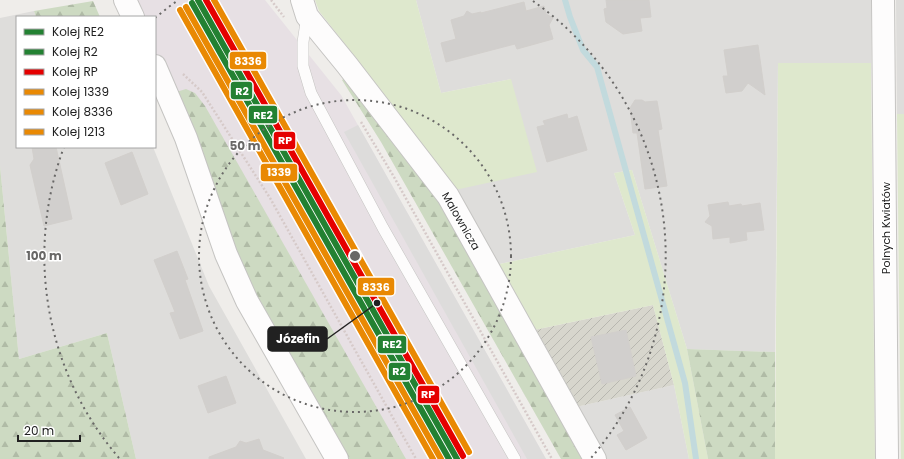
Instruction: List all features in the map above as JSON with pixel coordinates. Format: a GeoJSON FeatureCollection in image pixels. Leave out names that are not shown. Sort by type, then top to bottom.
{"type":"FeatureCollection","features":[{"type":"Feature","properties":{"kind":"street"},"geometry":{"type":"LineString","coordinates":[[124,0],[132,16]]}},
{"type":"Feature","properties":{"kind":"street","name":"Polnych Kwiatów"},"geometry":{"type":"LineString","coordinates":[[883,0],[887,457]]}},
{"type":"Feature","properties":{"kind":"street","name":"Malownicza"},"geometry":{"type":"LineString","coordinates":[[304,8],[448,196],[595,459]]}},
{"type":"Feature","properties":{"kind":"street"},"geometry":{"type":"LineString","coordinates":[[156,68],[186,138],[226,254],[247,301],[337,459]]}},
{"type":"Feature","properties":{"kind":"lane"},"geometry":{"type":"LineString","coordinates":[[304,8],[302,42],[303,66],[311,92],[384,228],[515,459]]}},
{"type":"Feature","properties":{"kind":"path"},"geometry":{"type":"LineString","coordinates":[[271,0],[302,42]]}},
{"type":"Feature","properties":{"kind":"path"},"geometry":{"type":"LineString","coordinates":[[182,74],[202,92],[270,198],[416,459]]}},
{"type":"Feature","properties":{"kind":"path"},"geometry":{"type":"LineString","coordinates":[[359,117],[552,459]]}},
{"type":"Feature","properties":{"kind":"shaded area"},"geometry":{"type":"Polygon","coordinates":[[[133,0],[265,0],[341,95],[546,459],[349,459],[173,93],[156,53],[156,16],[140,16],[133,0]]]}},
{"type":"Feature","properties":{"kind":"shaded area"},"geometry":{"type":"Polygon","coordinates":[[[416,0],[871,0],[871,63],[778,63],[775,352],[687,349],[632,170],[614,173],[635,235],[495,265],[455,190],[511,79],[441,93],[416,0]]]}},
{"type":"Feature","properties":{"kind":"shaded area"},"geometry":{"type":"Polygon","coordinates":[[[896,0],[904,0],[904,114],[897,114],[896,0]]]}},
{"type":"Feature","properties":{"kind":"shaded area"},"geometry":{"type":"Polygon","coordinates":[[[34,11],[36,16],[16,16],[16,148],[153,148],[209,286],[306,459],[136,459],[107,333],[19,359],[0,166],[0,18],[34,11]]]}},
{"type":"Feature","properties":{"kind":"shaded area"},"geometry":{"type":"Polygon","coordinates":[[[358,125],[546,459],[527,459],[344,132],[358,125]]]}},
{"type":"Feature","properties":{"kind":"shaded area"},"geometry":{"type":"Polygon","coordinates":[[[653,305],[674,385],[576,407],[534,330],[653,305]]]}},
{"type":"Feature","properties":{"kind":"shaded area"},"geometry":{"type":"Polygon","coordinates":[[[674,385],[689,459],[605,459],[576,407],[674,385]]]}},
{"type":"Feature","properties":{"kind":"green space"},"geometry":{"type":"Polygon","coordinates":[[[315,0],[416,0],[441,93],[511,79],[537,172],[455,190],[434,164],[391,103],[319,11],[315,0]]]}},
{"type":"Feature","properties":{"kind":"green space"},"geometry":{"type":"Polygon","coordinates":[[[93,1],[100,16],[36,16],[34,11],[93,1]]]}},
{"type":"Feature","properties":{"kind":"green space"},"geometry":{"type":"Polygon","coordinates":[[[778,63],[871,63],[875,459],[775,459],[778,63]]]}},
{"type":"Feature","properties":{"kind":"green space"},"geometry":{"type":"Polygon","coordinates":[[[349,75],[430,185],[585,459],[561,459],[381,142],[342,80],[349,75]]]}},
{"type":"Feature","properties":{"kind":"green space"},"geometry":{"type":"Polygon","coordinates":[[[186,89],[195,93],[205,106],[406,459],[349,459],[240,265],[173,93],[186,89]]]}},
{"type":"Feature","properties":{"kind":"green space"},"geometry":{"type":"Polygon","coordinates":[[[897,114],[904,114],[904,459],[901,459],[897,114]]]}},
{"type":"Feature","properties":{"kind":"green space"},"geometry":{"type":"Polygon","coordinates":[[[0,166],[19,359],[107,333],[136,459],[0,459],[0,166]]]}},
{"type":"Feature","properties":{"kind":"green space"},"geometry":{"type":"Polygon","coordinates":[[[632,170],[687,349],[708,459],[689,459],[674,385],[653,305],[534,330],[495,265],[635,235],[614,173],[632,170]]]}},
{"type":"Feature","properties":{"kind":"green space"},"geometry":{"type":"Polygon","coordinates":[[[687,349],[775,352],[775,459],[708,459],[687,349]]]}},
{"type":"Feature","properties":{"kind":"building"},"geometry":{"type":"Polygon","coordinates":[[[606,0],[649,0],[651,17],[640,18],[642,31],[623,34],[606,22],[604,9],[607,8],[606,0]]]}},
{"type":"Feature","properties":{"kind":"building"},"geometry":{"type":"Polygon","coordinates":[[[524,2],[526,11],[544,6],[546,14],[553,18],[549,25],[553,39],[517,49],[515,44],[446,62],[441,43],[456,39],[451,20],[464,16],[467,11],[472,14],[481,13],[524,2]]]}},
{"type":"Feature","properties":{"kind":"building"},"geometry":{"type":"Polygon","coordinates":[[[758,45],[765,95],[748,83],[742,91],[726,93],[723,76],[728,76],[724,50],[758,45]]]}},
{"type":"Feature","properties":{"kind":"building"},"geometry":{"type":"Polygon","coordinates":[[[635,100],[642,100],[645,102],[657,101],[662,129],[658,130],[667,186],[645,189],[637,133],[633,133],[630,108],[635,100]]]}},
{"type":"Feature","properties":{"kind":"building"},"geometry":{"type":"Polygon","coordinates":[[[567,114],[568,119],[577,116],[587,150],[547,162],[537,127],[545,125],[543,121],[567,114]]]}},
{"type":"Feature","properties":{"kind":"building"},"geometry":{"type":"Polygon","coordinates":[[[32,148],[56,148],[72,219],[44,226],[30,165],[34,159],[32,148]]]}},
{"type":"Feature","properties":{"kind":"building"},"geometry":{"type":"Polygon","coordinates":[[[132,152],[148,194],[121,205],[105,163],[132,152]]]}},
{"type":"Feature","properties":{"kind":"building"},"geometry":{"type":"Polygon","coordinates":[[[728,202],[729,206],[741,204],[742,206],[760,203],[764,230],[746,232],[747,240],[730,243],[730,237],[713,239],[712,226],[705,222],[710,216],[708,205],[728,202]]]}},
{"type":"Feature","properties":{"kind":"building"},"geometry":{"type":"Polygon","coordinates":[[[177,251],[188,279],[185,280],[203,331],[180,339],[170,313],[175,312],[154,260],[177,251]]]}},
{"type":"Feature","properties":{"kind":"building"},"geometry":{"type":"Polygon","coordinates":[[[626,330],[636,376],[602,384],[591,337],[626,330]]]}},
{"type":"Feature","properties":{"kind":"building"},"geometry":{"type":"Polygon","coordinates":[[[226,376],[236,403],[208,413],[198,386],[226,376]]]}},
{"type":"Feature","properties":{"kind":"building"},"geometry":{"type":"Polygon","coordinates":[[[630,407],[647,438],[626,450],[617,435],[624,431],[615,415],[630,407]]]}},
{"type":"Feature","properties":{"kind":"building"},"geometry":{"type":"Polygon","coordinates":[[[259,439],[263,450],[284,458],[209,459],[209,457],[236,447],[240,441],[246,443],[259,439]]]}},
{"type":"Feature","properties":{"kind":"waterway"},"geometry":{"type":"LineString","coordinates":[[565,0],[583,50],[597,67],[685,383],[696,459]]}},
{"type":"Feature","properties":{"kind":"rail line","name":"RE2"},"geometry":{"type":"LineString","coordinates":[[198,0],[457,459]]}},
{"type":"Feature","properties":{"kind":"rail line","name":"RP"},"geometry":{"type":"LineString","coordinates":[[206,0],[463,456]]}},
{"type":"Feature","properties":{"kind":"rail line","name":"8336"},"geometry":{"type":"LineString","coordinates":[[214,0],[469,452]]}},
{"type":"Feature","properties":{"kind":"rail line","name":"R2"},"geometry":{"type":"LineString","coordinates":[[192,3],[449,459]]}},
{"type":"Feature","properties":{"kind":"rail line","name":"1339"},"geometry":{"type":"LineString","coordinates":[[186,7],[441,459]]}},
{"type":"Feature","properties":{"kind":"rail line","name":"1213"},"geometry":{"type":"LineString","coordinates":[[180,10],[433,459]]}},
{"type":"Feature","properties":{"kind":"place","name":"Józefin"},"geometry":{"type":"Point","coordinates":[377,303]}}]}
